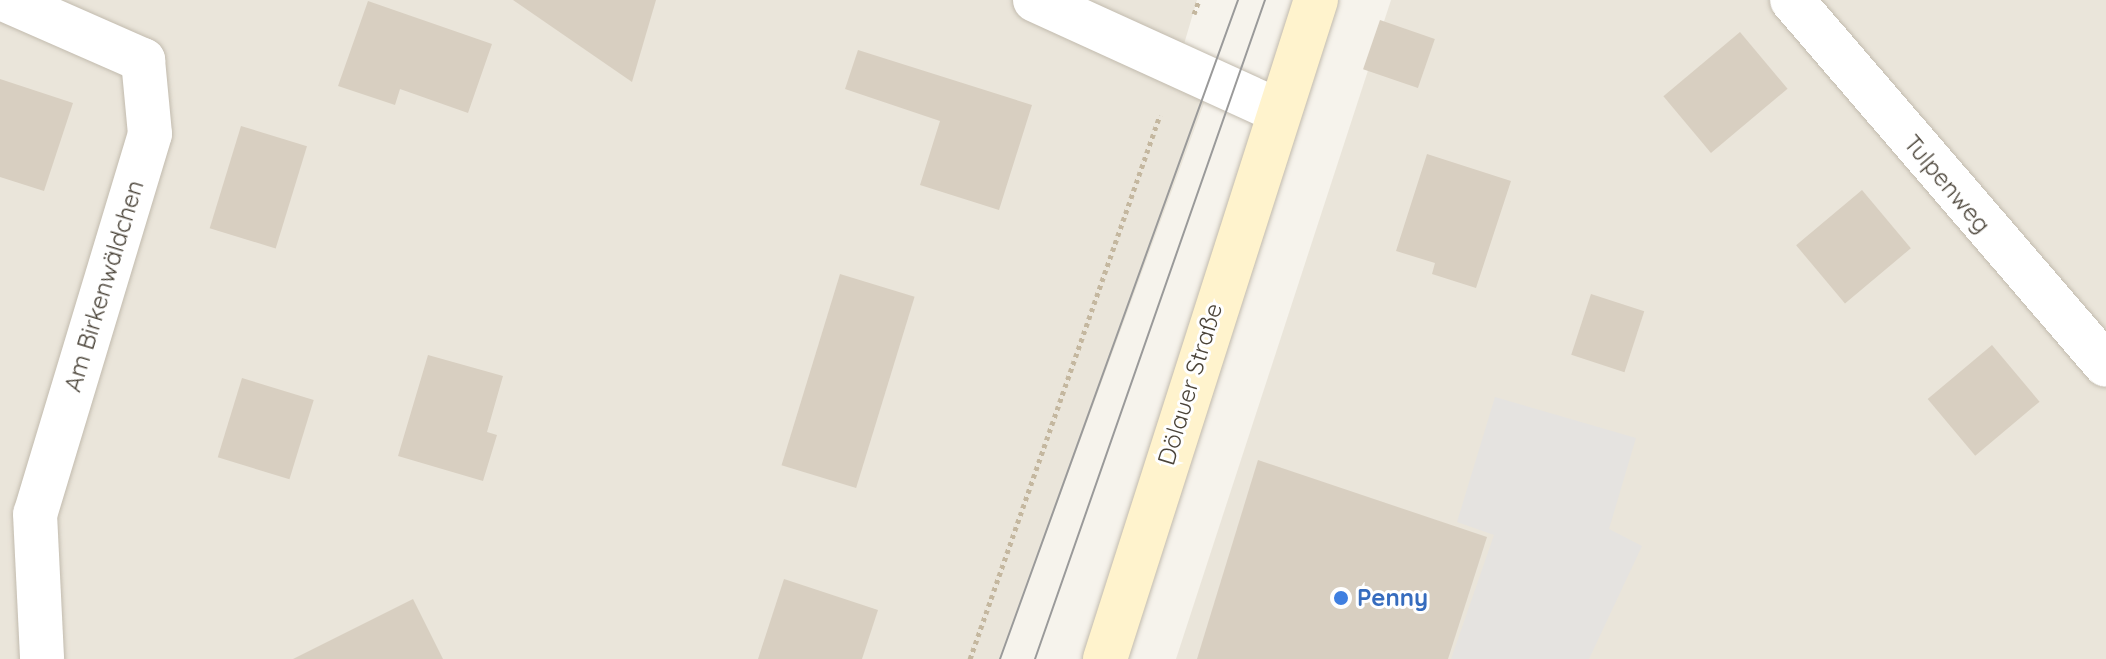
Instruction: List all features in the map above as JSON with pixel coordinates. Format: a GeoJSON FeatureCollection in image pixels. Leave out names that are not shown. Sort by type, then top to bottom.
{"type":"FeatureCollection","features":[{"type":"Feature","properties":{"kind":"main road","name":"Dölauer Straße"},"geometry":{"type":"LineString","coordinates":[[1105,659],[1316,0]]}},
{"type":"Feature","properties":{"kind":"street","name":"Am Birkenwäldchen"},"geometry":{"type":"LineString","coordinates":[[6,0],[143,60],[150,134],[35,514],[42,659]]}},
{"type":"Feature","properties":{"kind":"street"},"geometry":{"type":"LineString","coordinates":[[1035,0],[1176,68],[1279,111]]}},
{"type":"Feature","properties":{"kind":"street","name":"Tulpenweg"},"geometry":{"type":"LineString","coordinates":[[1792,0],[2106,365]]}},
{"type":"Feature","properties":{"kind":"path"},"geometry":{"type":"LineString","coordinates":[[970,659],[1199,0]]}},
{"type":"Feature","properties":{"kind":"shaded area"},"geometry":{"type":"Polygon","coordinates":[[[0,0],[1197,0],[1177,68],[1211,84],[1000,659],[0,659],[0,0]]]}},
{"type":"Feature","properties":{"kind":"shaded area"},"geometry":{"type":"Polygon","coordinates":[[[1391,0],[2106,0],[2106,659],[1176,659],[1391,0]]]}},
{"type":"Feature","properties":{"kind":"shaded area"},"geometry":{"type":"Polygon","coordinates":[[[1495,397],[1636,438],[1609,529],[1642,546],[1589,659],[1451,659],[1494,535],[1457,522],[1495,397]]]}},
{"type":"Feature","properties":{"kind":"building"},"geometry":{"type":"Polygon","coordinates":[[[513,0],[656,0],[632,82],[513,0]]]}},
{"type":"Feature","properties":{"kind":"building"},"geometry":{"type":"Polygon","coordinates":[[[368,1],[492,44],[468,113],[400,89],[395,105],[338,86],[368,1]]]}},
{"type":"Feature","properties":{"kind":"building"},"geometry":{"type":"Polygon","coordinates":[[[1380,20],[1435,39],[1418,88],[1363,69],[1380,20]]]}},
{"type":"Feature","properties":{"kind":"building"},"geometry":{"type":"Polygon","coordinates":[[[1740,32],[1788,89],[1711,153],[1663,96],[1740,32]]]}},
{"type":"Feature","properties":{"kind":"building"},"geometry":{"type":"Polygon","coordinates":[[[858,50],[1032,105],[999,210],[920,185],[940,121],[845,89],[858,50]]]}},
{"type":"Feature","properties":{"kind":"building"},"geometry":{"type":"Polygon","coordinates":[[[0,79],[73,103],[44,191],[0,177],[0,79]]]}},
{"type":"Feature","properties":{"kind":"building"},"geometry":{"type":"Polygon","coordinates":[[[241,126],[307,146],[276,248],[210,228],[241,126]]]}},
{"type":"Feature","properties":{"kind":"building"},"geometry":{"type":"Polygon","coordinates":[[[1427,154],[1511,181],[1476,288],[1432,274],[1435,263],[1396,251],[1427,154]]]}},
{"type":"Feature","properties":{"kind":"building"},"geometry":{"type":"Polygon","coordinates":[[[1862,190],[1911,248],[1845,303],[1796,245],[1862,190]]]}},
{"type":"Feature","properties":{"kind":"building"},"geometry":{"type":"Polygon","coordinates":[[[840,274],[915,297],[856,488],[782,465],[840,274]]]}},
{"type":"Feature","properties":{"kind":"building"},"geometry":{"type":"Polygon","coordinates":[[[1591,294],[1644,311],[1624,372],[1571,355],[1591,294]]]}},
{"type":"Feature","properties":{"kind":"building"},"geometry":{"type":"Polygon","coordinates":[[[1992,345],[2040,402],[1975,456],[1928,399],[1992,345]]]}},
{"type":"Feature","properties":{"kind":"building"},"geometry":{"type":"Polygon","coordinates":[[[428,355],[503,376],[487,432],[497,435],[483,481],[398,456],[428,355]]]}},
{"type":"Feature","properties":{"kind":"building"},"geometry":{"type":"Polygon","coordinates":[[[242,378],[314,400],[289,479],[218,457],[242,378]]]}},
{"type":"Feature","properties":{"kind":"building","name":"Penny"},"geometry":{"type":"Polygon","coordinates":[[[1258,460],[1487,537],[1448,659],[1197,659],[1258,460]]]}},
{"type":"Feature","properties":{"kind":"building"},"geometry":{"type":"Polygon","coordinates":[[[784,579],[878,610],[862,659],[758,659],[784,579]]]}},
{"type":"Feature","properties":{"kind":"building"},"geometry":{"type":"Polygon","coordinates":[[[413,599],[443,659],[293,659],[413,599]]]}},
{"type":"Feature","properties":{"kind":"tram line"},"geometry":{"type":"LineString","coordinates":[[1000,659],[1238,0]]}},
{"type":"Feature","properties":{"kind":"tram line"},"geometry":{"type":"LineString","coordinates":[[1035,659],[1265,0]]}},
{"type":"Feature","properties":{"kind":"place","name":"Penny"},"geometry":{"type":"Point","coordinates":[1341,598]}}]}
